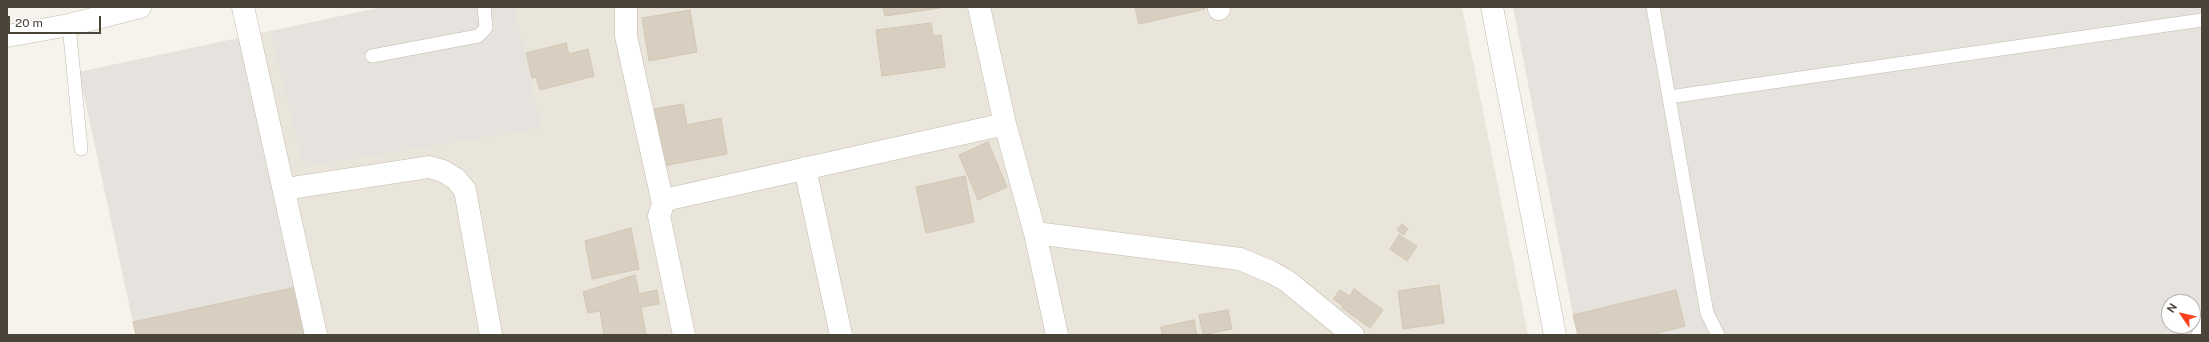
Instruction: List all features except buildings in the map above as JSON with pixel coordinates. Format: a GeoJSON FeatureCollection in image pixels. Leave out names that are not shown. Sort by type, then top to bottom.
{"type":"FeatureCollection","features":[{"type":"Feature","properties":{"kind":"street"},"geometry":{"type":"LineString","coordinates":[[7,36],[69,25],[140,7]]}},
{"type":"Feature","properties":{"kind":"street"},"geometry":{"type":"LineString","coordinates":[[243,7],[285,189],[316,335]]}},
{"type":"Feature","properties":{"kind":"street"},"geometry":{"type":"LineString","coordinates":[[626,7],[626,36],[663,204],[659,216],[660,223],[684,335]]}},
{"type":"Feature","properties":{"kind":"street"},"geometry":{"type":"LineString","coordinates":[[979,7],[1005,124],[1035,233],[1057,335]]}},
{"type":"Feature","properties":{"kind":"street"},"geometry":{"type":"LineString","coordinates":[[1492,7],[1555,335]]}},
{"type":"Feature","properties":{"kind":"street"},"geometry":{"type":"LineString","coordinates":[[663,204],[674,197],[1005,124]]}},
{"type":"Feature","properties":{"kind":"street"},"geometry":{"type":"LineString","coordinates":[[285,189],[429,167],[443,171],[456,179],[464,190],[491,335]]}},
{"type":"Feature","properties":{"kind":"street"},"geometry":{"type":"LineString","coordinates":[[805,168],[841,335]]}},
{"type":"Feature","properties":{"kind":"street"},"geometry":{"type":"LineString","coordinates":[[1035,233],[1240,259],[1272,272],[1287,281],[1343,332]]}},
{"type":"Feature","properties":{"kind":"lane"},"geometry":{"type":"LineString","coordinates":[[372,56],[478,36],[486,28],[484,7]]}},
{"type":"Feature","properties":{"kind":"lane"},"geometry":{"type":"LineString","coordinates":[[1653,7],[1707,313],[1718,335]]}},
{"type":"Feature","properties":{"kind":"lane"},"geometry":{"type":"LineString","coordinates":[[1669,97],[2202,20]]}},
{"type":"Feature","properties":{"kind":"lane"},"geometry":{"type":"LineString","coordinates":[[69,25],[81,149]]}},
{"type":"Feature","properties":{"kind":"lane"},"geometry":{"type":"LineString","coordinates":[[2198,335],[2202,324]]}},
{"type":"Feature","properties":{"kind":"shaded area"},"geometry":{"type":"Polygon","coordinates":[[[383,7],[1462,7],[1528,335],[136,335],[79,72],[383,7]]]}},
{"type":"Feature","properties":{"kind":"shaded area"},"geometry":{"type":"Polygon","coordinates":[[[383,7],[514,7],[541,128],[303,167],[271,31],[383,7]]]}},
{"type":"Feature","properties":{"kind":"shaded area"},"geometry":{"type":"Polygon","coordinates":[[[1513,7],[2202,7],[2202,335],[1577,335],[1513,7]]]}},
{"type":"Feature","properties":{"kind":"shaded area"},"geometry":{"type":"Polygon","coordinates":[[[249,36],[306,285],[133,322],[79,72],[249,36]]]}}]}
